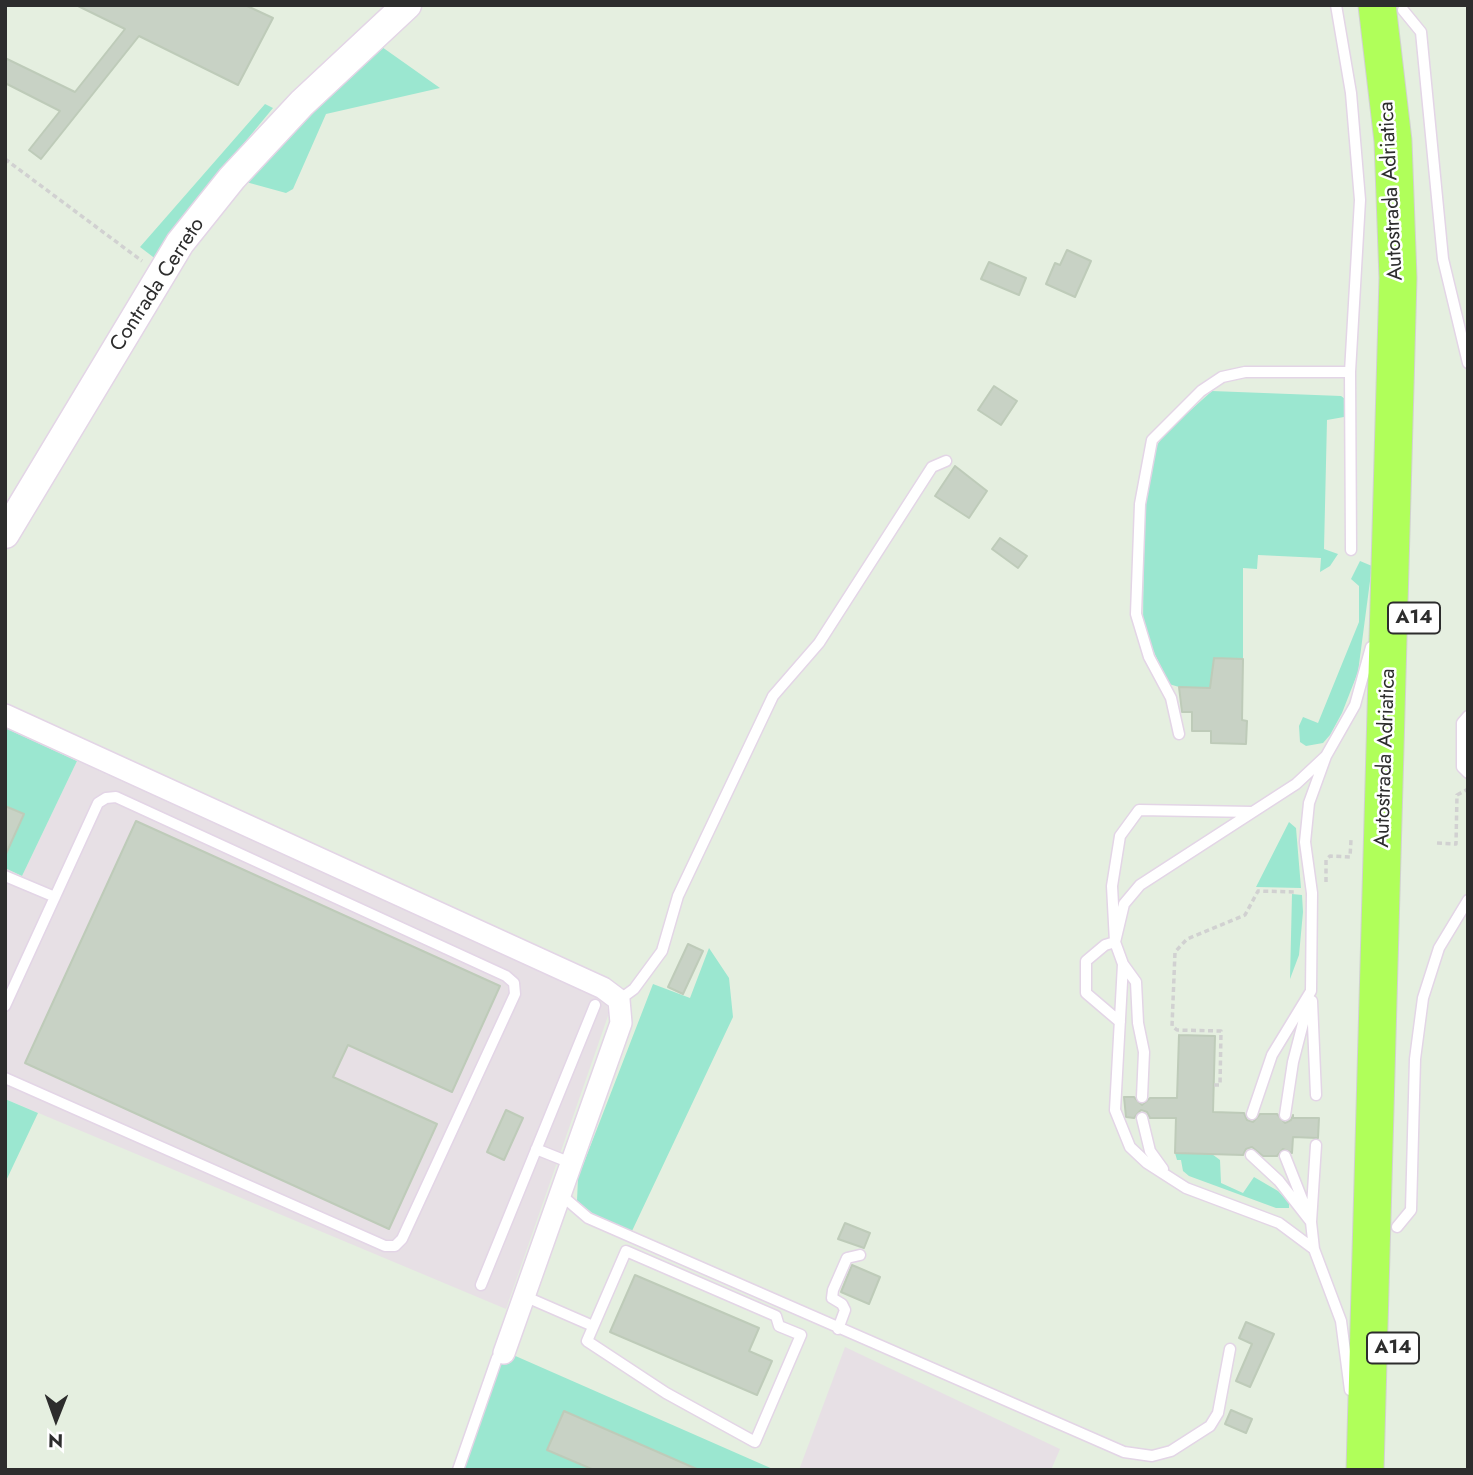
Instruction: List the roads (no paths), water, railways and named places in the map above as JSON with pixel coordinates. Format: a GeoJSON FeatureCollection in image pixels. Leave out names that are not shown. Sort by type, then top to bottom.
{"type":"FeatureCollection","features":[{"type":"Feature","properties":{"kind":"highway","name":"Autostrada Adriatica"},"geometry":{"type":"LineString","coordinates":[[1365,1470],[1386,496],[1397,214],[1393,141],[1394,7]]}},
{"type":"Feature","properties":{"kind":"highway","name":"Autostrada Adriatica"},"geometry":{"type":"LineString","coordinates":[[1389,1470],[1423,292],[1419,163],[1394,7]]}},
{"type":"Feature","properties":{"kind":"main road","name":"Contrada Cerreto"},"geometry":{"type":"LineString","coordinates":[[5,534],[180,243],[232,178],[302,103],[407,5]]}},
{"type":"Feature","properties":{"kind":"street"},"geometry":{"type":"LineString","coordinates":[[5,715],[603,988],[619,1000],[621,1023],[504,1353]]}},
{"type":"Feature","properties":{"kind":"lane"},"geometry":{"type":"LineString","coordinates":[[1336,5],[1351,93],[1360,200],[1350,372],[1351,550]]}},
{"type":"Feature","properties":{"kind":"lane"},"geometry":{"type":"LineString","coordinates":[[1394,7],[1422,32],[1443,259],[1468,363]]}},
{"type":"Feature","properties":{"kind":"lane"},"geometry":{"type":"LineString","coordinates":[[1179,734],[1171,698],[1145,647],[1136,614],[1140,504],[1153,440],[1178,412],[1223,377],[1245,372],[1350,372]]}},
{"type":"Feature","properties":{"kind":"lane"},"geometry":{"type":"LineString","coordinates":[[619,1000],[634,989],[662,951],[678,896],[773,696],[819,643],[932,467],[946,461]]}},
{"type":"Feature","properties":{"kind":"lane"},"geometry":{"type":"LineString","coordinates":[[1316,1095],[1311,991],[1312,893],[1307,829],[1309,803],[1326,756],[1346,724],[1363,686],[1372,637]]}},
{"type":"Feature","properties":{"kind":"lane"},"geometry":{"type":"LineString","coordinates":[[1468,716],[1462,723],[1462,767],[1468,773]]}},
{"type":"Feature","properties":{"kind":"lane"},"geometry":{"type":"LineString","coordinates":[[1115,942],[1124,904],[1140,886],[1296,784],[1326,756]]}},
{"type":"Feature","properties":{"kind":"lane"},"geometry":{"type":"LineString","coordinates":[[5,1006],[98,803],[106,797],[116,797],[506,976],[514,983],[514,994],[402,1240],[395,1246],[386,1246],[5,1078]]}},
{"type":"Feature","properties":{"kind":"lane"},"geometry":{"type":"LineString","coordinates":[[1142,1097],[1144,1052],[1138,1023],[1136,982],[1123,964],[1115,942],[1112,886],[1120,836],[1139,810],[1253,812]]}},
{"type":"Feature","properties":{"kind":"lane"},"geometry":{"type":"LineString","coordinates":[[5,876],[55,897]]}},
{"type":"Feature","properties":{"kind":"lane"},"geometry":{"type":"LineString","coordinates":[[1396,1227],[1411,1210],[1415,1059],[1423,998],[1440,948],[1468,900]]}},
{"type":"Feature","properties":{"kind":"lane"},"geometry":{"type":"LineString","coordinates":[[1115,942],[1105,945],[1086,961],[1086,993],[1120,1022]]}},
{"type":"Feature","properties":{"kind":"lane"},"geometry":{"type":"LineString","coordinates":[[1123,964],[1115,1110],[1120,1128],[1130,1147],[1147,1163],[1186,1188],[1279,1223],[1314,1249]]}},
{"type":"Feature","properties":{"kind":"lane"},"geometry":{"type":"LineString","coordinates":[[1252,1114],[1272,1055],[1311,991]]}},
{"type":"Feature","properties":{"kind":"lane"},"geometry":{"type":"LineString","coordinates":[[1285,1115],[1293,1062],[1311,991]]}},
{"type":"Feature","properties":{"kind":"lane"},"geometry":{"type":"LineString","coordinates":[[481,1285],[595,1005]]}},
{"type":"Feature","properties":{"kind":"lane"},"geometry":{"type":"LineString","coordinates":[[1142,1118],[1150,1151],[1167,1175]]}},
{"type":"Feature","properties":{"kind":"lane"},"geometry":{"type":"LineString","coordinates":[[1316,1145],[1311,1222],[1314,1249],[1341,1321],[1351,1399]]}},
{"type":"Feature","properties":{"kind":"lane"},"geometry":{"type":"LineString","coordinates":[[536,1149],[571,1163]]}},
{"type":"Feature","properties":{"kind":"lane"},"geometry":{"type":"LineString","coordinates":[[1251,1155],[1279,1181],[1311,1222]]}},
{"type":"Feature","properties":{"kind":"lane"},"geometry":{"type":"LineString","coordinates":[[1284,1156],[1311,1222]]}},
{"type":"Feature","properties":{"kind":"lane"},"geometry":{"type":"LineString","coordinates":[[560,1194],[588,1218],[1124,1452],[1152,1456],[1171,1451],[1210,1426],[1220,1403],[1230,1349]]}},
{"type":"Feature","properties":{"kind":"lane"},"geometry":{"type":"LineString","coordinates":[[626,1251],[776,1316],[779,1326],[801,1335],[755,1443],[666,1393],[587,1341],[593,1326],[626,1251]]}},
{"type":"Feature","properties":{"kind":"lane"},"geometry":{"type":"LineString","coordinates":[[838,1329],[845,1310],[842,1304],[832,1298],[833,1290],[847,1258],[860,1255]]}},
{"type":"Feature","properties":{"kind":"lane"},"geometry":{"type":"LineString","coordinates":[[524,1296],[593,1326]]}},
{"type":"Feature","properties":{"kind":"lane"},"geometry":{"type":"LineString","coordinates":[[458,1470],[497,1358],[504,1353]]}}]}
